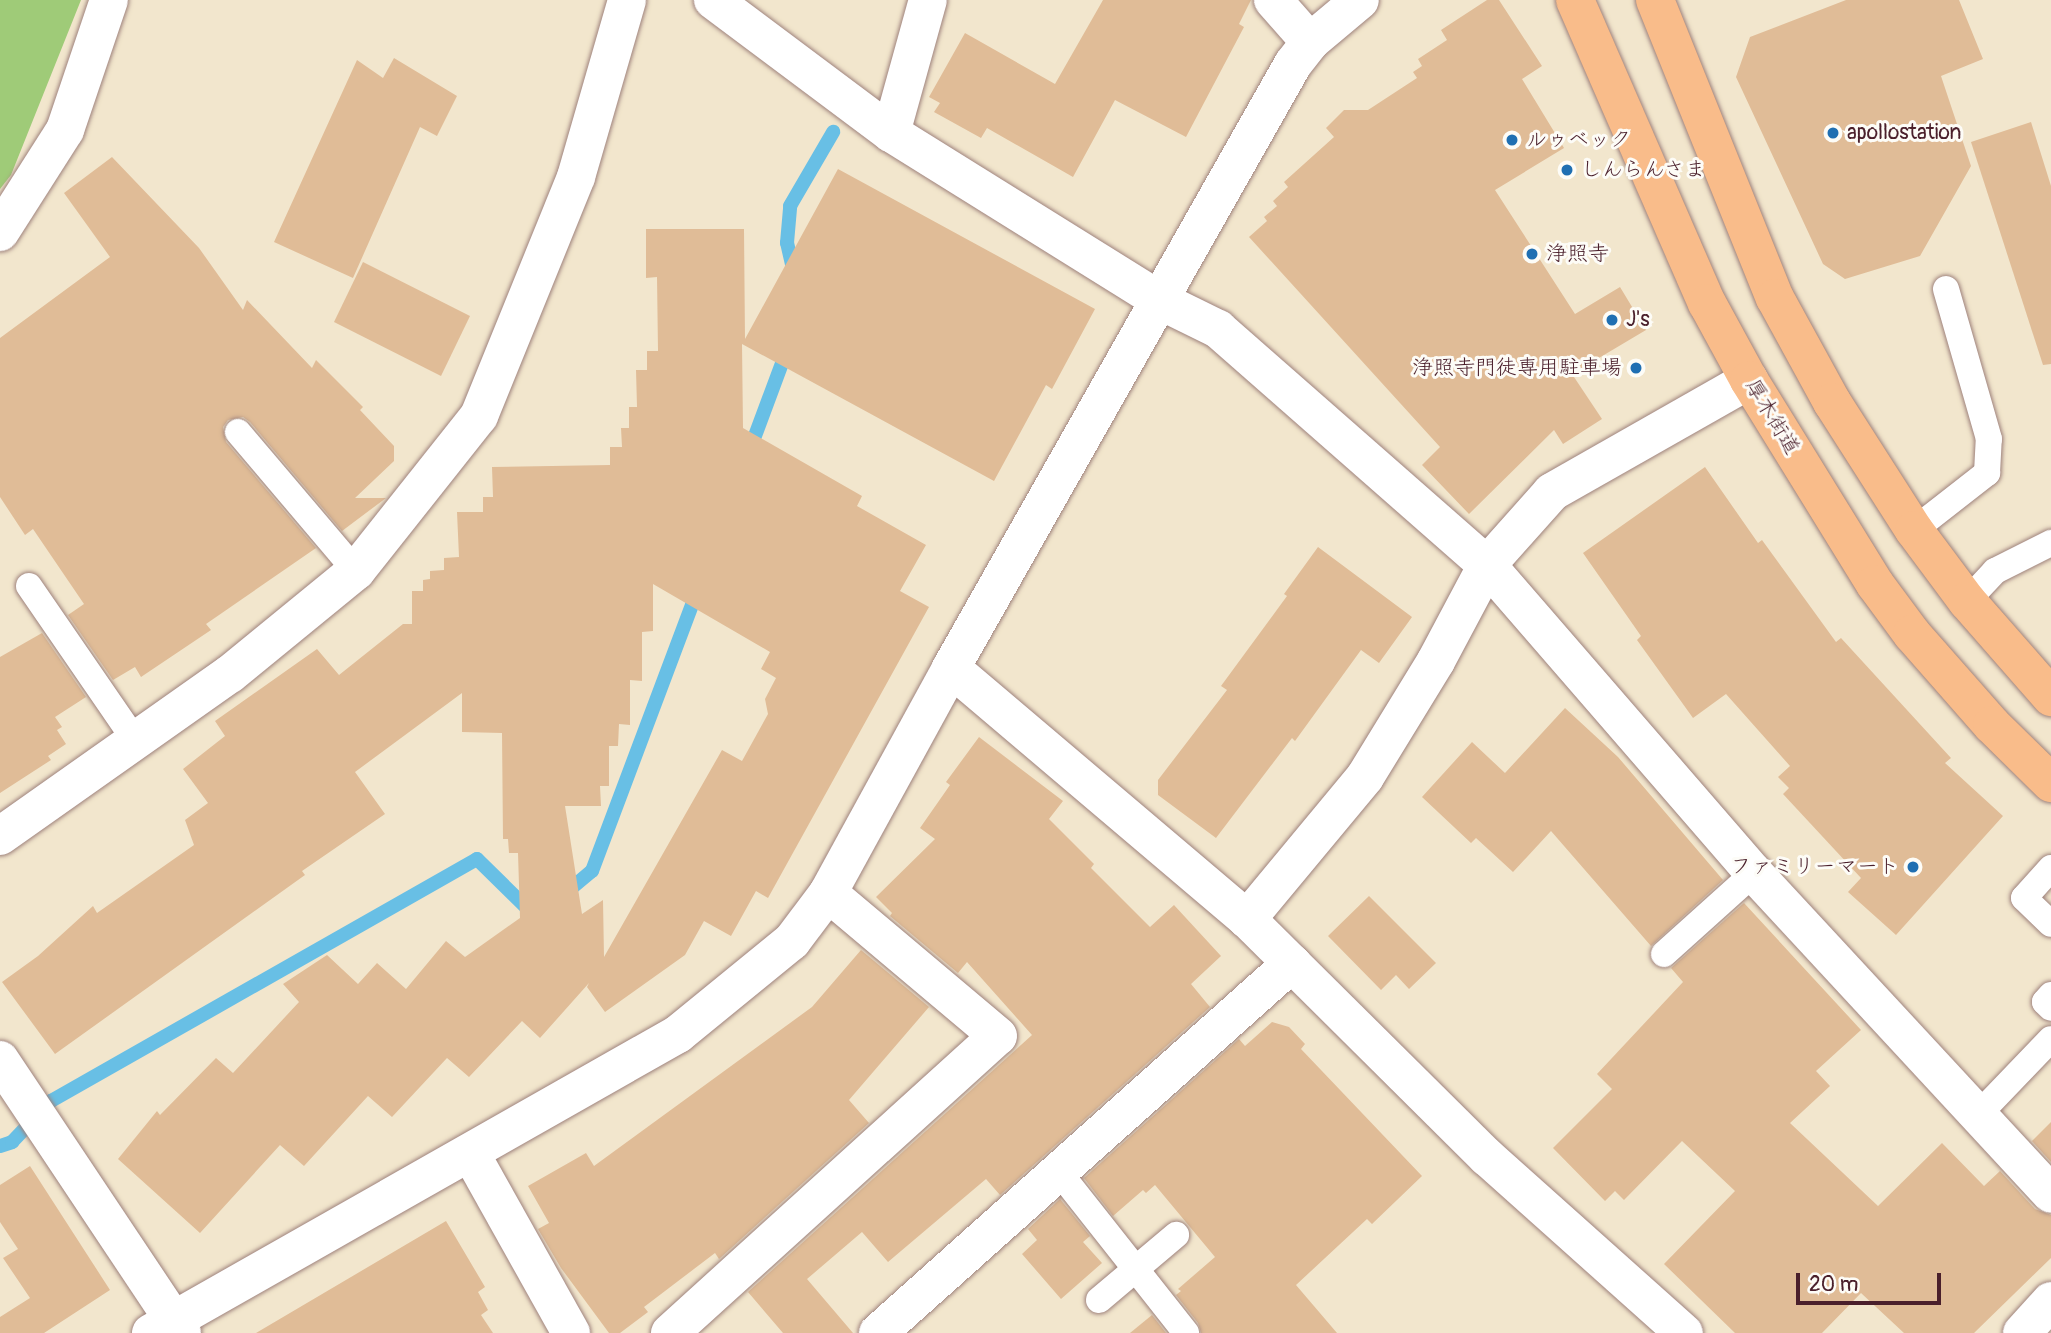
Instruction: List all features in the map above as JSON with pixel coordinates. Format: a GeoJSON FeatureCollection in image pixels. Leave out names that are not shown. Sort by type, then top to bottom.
{"type":"FeatureCollection","features":[{"type":"Feature","properties":{"kind":"highway","name":"厚木街道"},"geometry":{"type":"LineString","coordinates":[[1575,0],[1707,303],[1749,380],[1875,584],[1912,634],[1992,725],[2051,783]]}},
{"type":"Feature","properties":{"kind":"highway"},"geometry":{"type":"LineString","coordinates":[[1655,0],[1775,298],[1832,401],[1914,530],[1967,601],[2051,697]]}},
{"type":"Feature","properties":{"kind":"street"},"geometry":{"type":"LineString","coordinates":[[0,232],[65,130],[109,0]]}},
{"type":"Feature","properties":{"kind":"street"},"geometry":{"type":"LineString","coordinates":[[0,836],[230,674],[356,571],[480,416],[576,177],[627,0]]}},
{"type":"Feature","properties":{"kind":"street"},"geometry":{"type":"LineString","coordinates":[[713,0],[891,133],[1161,301],[1219,329],[1487,565],[1754,873],[2051,1194]]}},
{"type":"Feature","properties":{"kind":"street"},"geometry":{"type":"LineString","coordinates":[[891,133],[928,0]]}},
{"type":"Feature","properties":{"kind":"street"},"geometry":{"type":"LineString","coordinates":[[1273,0],[1310,42]]}},
{"type":"Feature","properties":{"kind":"street"},"geometry":{"type":"LineString","coordinates":[[0,1060],[169,1329],[678,1034],[792,941],[828,893],[951,668],[1293,64],[1310,42],[1360,0]]}},
{"type":"Feature","properties":{"kind":"street"},"geometry":{"type":"LineString","coordinates":[[1247,919],[1365,777],[1436,661],[1487,565],[1552,492],[1749,380]]}},
{"type":"Feature","properties":{"kind":"street"},"geometry":{"type":"LineString","coordinates":[[951,668],[1247,919],[1487,1157],[1674,1330]]}},
{"type":"Feature","properties":{"kind":"street"},"geometry":{"type":"LineString","coordinates":[[670,1333],[998,1036],[828,893]]}},
{"type":"Feature","properties":{"kind":"street"},"geometry":{"type":"LineString","coordinates":[[878,1333],[1292,963]]}},
{"type":"Feature","properties":{"kind":"street"},"geometry":{"type":"LineString","coordinates":[[471,1154],[570,1333]]}},
{"type":"Feature","properties":{"kind":"street"},"geometry":{"type":"LineString","coordinates":[[2022,1333],[2051,1301]]}},
{"type":"Feature","properties":{"kind":"lane"},"geometry":{"type":"LineString","coordinates":[[1914,530],[1987,473],[1989,439],[1946,289]]}},
{"type":"Feature","properties":{"kind":"lane"},"geometry":{"type":"LineString","coordinates":[[238,432],[356,571]]}},
{"type":"Feature","properties":{"kind":"lane"},"geometry":{"type":"LineString","coordinates":[[1967,601],[1995,571],[2051,542]]}},
{"type":"Feature","properties":{"kind":"lane"},"geometry":{"type":"LineString","coordinates":[[29,586],[135,740]]}},
{"type":"Feature","properties":{"kind":"lane"},"geometry":{"type":"LineString","coordinates":[[2051,868],[2024,898],[2051,924]]}},
{"type":"Feature","properties":{"kind":"lane"},"geometry":{"type":"LineString","coordinates":[[1664,954],[1754,873]]}},
{"type":"Feature","properties":{"kind":"lane"},"geometry":{"type":"LineString","coordinates":[[2051,995],[2045,1002],[2051,1008]]}},
{"type":"Feature","properties":{"kind":"lane"},"geometry":{"type":"LineString","coordinates":[[1978,1115],[2051,1040]]}},
{"type":"Feature","properties":{"kind":"lane"},"geometry":{"type":"LineString","coordinates":[[1059,1172],[1186,1333]]}},
{"type":"Feature","properties":{"kind":"lane"},"geometry":{"type":"LineString","coordinates":[[1099,1300],[1177,1235]]}},
{"type":"Feature","properties":{"kind":"green space"},"geometry":{"type":"Polygon","coordinates":[[[0,0],[81,0],[11,175],[0,189],[0,0]]]}},
{"type":"Feature","properties":{"kind":"building"},"geometry":{"type":"Polygon","coordinates":[[[1103,0],[1251,0],[1239,24],[1244,27],[1186,137],[1115,100],[1073,177],[987,128],[981,138],[934,112],[940,103],[929,97],[965,33],[1055,84],[1103,0]]]}},
{"type":"Feature","properties":{"kind":"building"},"geometry":{"type":"Polygon","coordinates":[[[1487,0],[1499,0],[1542,66],[1522,79],[1564,148],[1495,190],[1575,314],[1620,287],[1646,330],[1572,374],[1602,419],[1563,444],[1554,430],[1469,514],[1422,465],[1440,447],[1249,237],[1267,221],[1264,217],[1277,206],[1273,201],[1288,187],[1284,182],[1334,137],[1326,128],[1344,110],[1368,110],[1417,78],[1413,72],[1422,66],[1418,59],[1447,40],[1441,30],[1487,0]]]}},
{"type":"Feature","properties":{"kind":"building"},"geometry":{"type":"Polygon","coordinates":[[[1846,0],[1959,0],[1983,59],[1941,76],[1971,166],[1920,256],[1845,279],[1823,264],[1736,77],[1750,37],[1846,0]]]}},
{"type":"Feature","properties":{"kind":"building"},"geometry":{"type":"Polygon","coordinates":[[[394,58],[457,96],[437,136],[420,127],[353,278],[274,242],[357,60],[383,78],[394,58]]]}},
{"type":"Feature","properties":{"kind":"building"},"geometry":{"type":"Polygon","coordinates":[[[2031,122],[2051,186],[2051,364],[2043,365],[1971,142],[2031,122]]]}},
{"type":"Feature","properties":{"kind":"building"},"geometry":{"type":"Polygon","coordinates":[[[112,157],[199,248],[243,310],[247,300],[312,368],[316,360],[363,407],[360,410],[394,446],[394,461],[355,498],[386,498],[342,531],[250,422],[243,417],[228,420],[223,427],[226,442],[316,548],[206,624],[211,630],[141,677],[135,667],[113,680],[68,615],[84,604],[33,529],[25,535],[0,497],[0,338],[110,257],[64,193],[112,157]]]}},
{"type":"Feature","properties":{"kind":"building"},"geometry":{"type":"Polygon","coordinates":[[[838,169],[1095,309],[1052,389],[1046,385],[994,481],[742,344],[743,428],[862,496],[857,506],[926,545],[900,591],[929,607],[768,898],[756,891],[731,936],[704,921],[685,955],[605,1012],[587,987],[589,983],[540,1038],[522,1021],[469,1077],[447,1058],[392,1117],[368,1096],[304,1166],[280,1145],[200,1233],[118,1159],[157,1111],[160,1115],[216,1058],[233,1073],[299,1002],[283,984],[327,955],[358,984],[377,963],[406,989],[446,941],[465,957],[520,918],[518,853],[509,853],[508,839],[503,839],[502,733],[462,732],[462,693],[355,772],[385,814],[302,871],[305,875],[55,1054],[2,982],[38,956],[93,906],[97,913],[194,845],[185,820],[208,803],[183,769],[225,736],[215,721],[317,649],[339,675],[403,624],[412,624],[412,591],[423,591],[423,580],[430,579],[430,571],[444,570],[444,558],[459,557],[457,512],[483,512],[483,497],[493,497],[492,467],[610,465],[610,447],[622,447],[621,428],[629,428],[629,407],[637,407],[636,370],[647,370],[647,351],[658,351],[657,277],[646,278],[646,229],[744,229],[745,339],[838,169]],[[653,584],[653,631],[642,632],[642,681],[630,680],[630,725],[619,724],[618,746],[609,746],[609,786],[600,786],[601,806],[565,806],[582,914],[603,900],[604,957],[722,750],[742,761],[768,714],[765,699],[776,678],[761,669],[770,652],[653,584]]]}},
{"type":"Feature","properties":{"kind":"building"},"geometry":{"type":"Polygon","coordinates":[[[363,262],[470,316],[441,376],[334,322],[363,262]]]}},
{"type":"Feature","properties":{"kind":"building"},"geometry":{"type":"Polygon","coordinates":[[[1705,467],[1758,543],[1762,540],[1836,642],[1841,638],[1951,758],[1945,763],[2003,816],[1896,935],[1848,892],[1861,878],[1783,794],[1789,788],[1778,777],[1790,766],[1726,694],[1693,718],[1637,640],[1641,636],[1583,553],[1705,467]]]}},
{"type":"Feature","properties":{"kind":"building"},"geometry":{"type":"Polygon","coordinates":[[[1318,547],[1412,617],[1379,663],[1361,650],[1295,741],[1292,738],[1216,838],[1158,795],[1158,780],[1227,690],[1221,686],[1287,596],[1284,594],[1318,547]]]}},
{"type":"Feature","properties":{"kind":"building"},"geometry":{"type":"Polygon","coordinates":[[[42,633],[86,697],[55,717],[62,727],[57,730],[66,744],[48,756],[51,760],[0,793],[0,657],[42,633]]]}},
{"type":"Feature","properties":{"kind":"building"},"geometry":{"type":"Polygon","coordinates":[[[1565,708],[1618,757],[1723,880],[1651,946],[1551,831],[1513,872],[1476,838],[1471,843],[1422,797],[1472,742],[1505,773],[1565,708]]]}},
{"type":"Feature","properties":{"kind":"building"},"geometry":{"type":"Polygon","coordinates":[[[979,737],[1063,801],[1049,819],[1094,864],[1091,868],[1150,927],[1174,905],[1221,956],[1191,984],[1210,1007],[1000,1195],[986,1179],[888,1262],[862,1232],[807,1279],[853,1333],[783,1333],[748,1292],[1032,1035],[967,962],[958,973],[890,916],[892,913],[876,897],[935,839],[920,828],[950,785],[946,782],[979,737]]]}},
{"type":"Feature","properties":{"kind":"building"},"geometry":{"type":"Polygon","coordinates":[[[1369,896],[1436,963],[1409,989],[1396,975],[1381,990],[1328,936],[1369,896]]]}},
{"type":"Feature","properties":{"kind":"building"},"geometry":{"type":"Polygon","coordinates":[[[1744,903],[1861,1030],[1816,1071],[1830,1086],[1790,1123],[1878,1206],[1942,1143],[1984,1186],[2000,1171],[2035,1209],[2051,1215],[2051,1258],[1974,1333],[1904,1333],[1861,1293],[1822,1333],[1735,1333],[1664,1264],[1735,1191],[1682,1141],[1624,1200],[1615,1191],[1605,1201],[1553,1148],[1612,1089],[1597,1074],[1683,982],[1671,968],[1744,903]]]}},
{"type":"Feature","properties":{"kind":"building"},"geometry":{"type":"Polygon","coordinates":[[[861,950],[929,1007],[849,1100],[869,1123],[719,1259],[715,1253],[644,1307],[648,1312],[620,1333],[609,1333],[561,1268],[538,1229],[549,1223],[528,1186],[586,1153],[594,1166],[812,1007],[861,950]]]}},
{"type":"Feature","properties":{"kind":"building"},"geometry":{"type":"Polygon","coordinates":[[[1272,1022],[1289,1027],[1305,1044],[1301,1049],[1422,1176],[1372,1224],[1367,1219],[1296,1285],[1337,1333],[1201,1333],[1198,1323],[1176,1295],[1181,1291],[1178,1289],[1215,1257],[1155,1185],[1146,1193],[1143,1190],[1113,1216],[1084,1178],[1239,1039],[1245,1046],[1272,1022]]]}},
{"type":"Feature","properties":{"kind":"building"},"geometry":{"type":"Polygon","coordinates":[[[2051,1122],[2051,1162],[2032,1141],[2051,1122]]]}},
{"type":"Feature","properties":{"kind":"building"},"geometry":{"type":"Polygon","coordinates":[[[30,1166],[110,1290],[44,1333],[0,1333],[0,1317],[30,1298],[3,1258],[18,1249],[0,1222],[0,1185],[30,1166]]]}},
{"type":"Feature","properties":{"kind":"building"},"geometry":{"type":"Polygon","coordinates":[[[1060,1199],[1090,1236],[1083,1242],[1102,1263],[1061,1299],[1022,1254],[1037,1240],[1028,1229],[1060,1199]]]}},
{"type":"Feature","properties":{"kind":"building"},"geometry":{"type":"Polygon","coordinates":[[[446,1221],[485,1287],[478,1292],[488,1310],[481,1315],[493,1333],[256,1333],[446,1221]]]}},
{"type":"Feature","properties":{"kind":"building"},"geometry":{"type":"Polygon","coordinates":[[[1152,1315],[1166,1333],[1130,1333],[1152,1315]]]}},
{"type":"Feature","properties":{"kind":"waterway"},"geometry":{"type":"LineString","coordinates":[[794,273],[787,243],[790,206],[833,132]]}},
{"type":"Feature","properties":{"kind":"waterway"},"geometry":{"type":"LineString","coordinates":[[749,452],[787,350]]}},
{"type":"Feature","properties":{"kind":"waterway"},"geometry":{"type":"LineString","coordinates":[[562,896],[592,871],[698,589]]}},
{"type":"Feature","properties":{"kind":"waterway"},"geometry":{"type":"LineString","coordinates":[[0,1146],[12,1142],[51,1101],[477,859],[531,912]]}},
{"type":"Feature","properties":{"kind":"place","name":"apollostation"},"geometry":{"type":"Point","coordinates":[1833,133]}},
{"type":"Feature","properties":{"kind":"place","name":"ルゥベック"},"geometry":{"type":"Point","coordinates":[1512,140]}},
{"type":"Feature","properties":{"kind":"place","name":"しんらんさま"},"geometry":{"type":"Point","coordinates":[1567,170]}},
{"type":"Feature","properties":{"kind":"place","name":"浄照寺"},"geometry":{"type":"Point","coordinates":[1532,254]}},
{"type":"Feature","properties":{"kind":"place","name":"J's"},"geometry":{"type":"Point","coordinates":[1612,320]}},
{"type":"Feature","properties":{"kind":"place","name":"浄照寺門徒専用駐車場"},"geometry":{"type":"Point","coordinates":[1636,368]}},
{"type":"Feature","properties":{"kind":"place","name":"ファミリーマート"},"geometry":{"type":"Point","coordinates":[1913,867]}}]}
